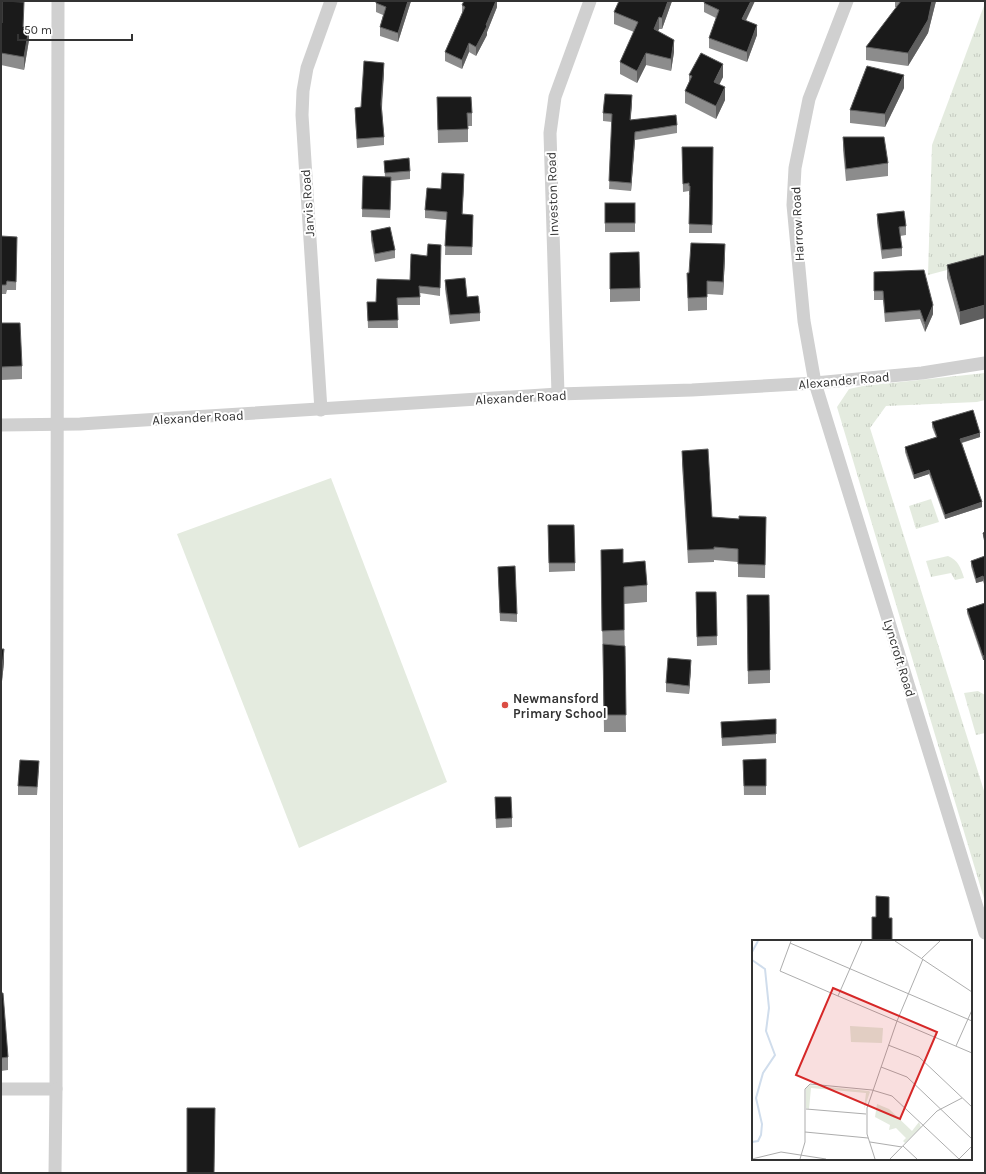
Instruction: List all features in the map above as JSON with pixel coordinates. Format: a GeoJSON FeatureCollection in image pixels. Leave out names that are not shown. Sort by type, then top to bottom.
{"type":"FeatureCollection","features":[{"type":"Feature","properties":{"kind":"street"},"geometry":{"type":"LineString","coordinates":[[55,1173],[58,1]]}},
{"type":"Feature","properties":{"kind":"street","name":"Jarvis Road"},"geometry":{"type":"LineString","coordinates":[[321,410],[302,115],[303,91],[307,68],[331,1]]}},
{"type":"Feature","properties":{"kind":"street","name":"Investon Road"},"geometry":{"type":"LineString","coordinates":[[558,394],[550,134],[555,97],[590,1]]}},
{"type":"Feature","properties":{"kind":"street","name":"Harrow Road"},"geometry":{"type":"LineString","coordinates":[[815,383],[804,321],[793,205],[795,168],[809,99],[848,1]]}},
{"type":"Feature","properties":{"kind":"street","name":"Alexander Road"},"geometry":{"type":"LineString","coordinates":[[1,425],[56,425],[321,410],[558,394],[692,390],[815,383],[922,372],[985,363]]}},
{"type":"Feature","properties":{"kind":"street","name":"Lyncroft Road"},"geometry":{"type":"LineString","coordinates":[[815,383],[985,933]]}},
{"type":"Feature","properties":{"kind":"street"},"geometry":{"type":"LineString","coordinates":[[1,1089],[56,1089]]}},
{"type":"Feature","properties":{"kind":"green space"},"geometry":{"type":"Polygon","coordinates":[[[985,3],[985,260],[928,275],[932,145],[985,3]]]}},
{"type":"Feature","properties":{"kind":"green space"},"geometry":{"type":"Polygon","coordinates":[[[985,373],[985,400],[977,402],[886,406],[870,428],[985,794],[985,902],[837,407],[849,389],[863,386],[985,373]]]}},
{"type":"Feature","properties":{"kind":"green space"},"geometry":{"type":"Polygon","coordinates":[[[331,478],[447,782],[299,848],[177,534],[331,478]]]}},
{"type":"Feature","properties":{"kind":"green space"},"geometry":{"type":"Polygon","coordinates":[[[931,499],[939,522],[916,529],[909,506],[931,499]]]}},
{"type":"Feature","properties":{"kind":"green space"},"geometry":{"type":"Polygon","coordinates":[[[948,556],[959,565],[964,578],[955,580],[951,573],[931,577],[926,561],[948,556]]]}},
{"type":"Feature","properties":{"kind":"green space"},"geometry":{"type":"Polygon","coordinates":[[[978,691],[985,695],[985,733],[976,735],[964,693],[978,691]]]}},
{"type":"Feature","properties":{"kind":"building"},"geometry":{"type":"Polygon","coordinates":[[[2,1],[24,2],[23,27],[29,28],[24,57],[1,53],[2,1]]]}},
{"type":"Feature","properties":{"kind":"building"},"geometry":{"type":"Polygon","coordinates":[[[376,1],[408,1],[398,33],[380,27],[386,7],[376,3],[376,1]]]}},
{"type":"Feature","properties":{"kind":"building"},"geometry":{"type":"Polygon","coordinates":[[[464,1],[496,1],[486,25],[487,26],[476,47],[469,43],[462,60],[445,52],[465,7],[462,5],[464,1]]]}},
{"type":"Feature","properties":{"kind":"building"},"geometry":{"type":"Polygon","coordinates":[[[619,1],[668,1],[662,18],[659,17],[654,29],[674,40],[671,59],[646,53],[637,71],[620,62],[638,22],[614,12],[619,1]]]}},
{"type":"Feature","properties":{"kind":"building"},"geometry":{"type":"Polygon","coordinates":[[[705,1],[751,1],[742,19],[757,25],[747,52],[709,38],[719,10],[704,3],[705,1]]]}},
{"type":"Feature","properties":{"kind":"building"},"geometry":{"type":"Polygon","coordinates":[[[901,1],[932,1],[928,20],[908,53],[866,47],[901,1]]]}},
{"type":"Feature","properties":{"kind":"building"},"geometry":{"type":"Polygon","coordinates":[[[701,53],[723,64],[714,82],[725,87],[716,106],[685,91],[692,76],[689,75],[701,53]]]}},
{"type":"Feature","properties":{"kind":"building"},"geometry":{"type":"Polygon","coordinates":[[[364,61],[384,63],[381,104],[384,137],[357,139],[355,108],[361,107],[364,61]]]}},
{"type":"Feature","properties":{"kind":"building"},"geometry":{"type":"Polygon","coordinates":[[[867,66],[904,75],[885,114],[850,110],[867,66]]]}},
{"type":"Feature","properties":{"kind":"building"},"geometry":{"type":"Polygon","coordinates":[[[605,94],[632,95],[630,120],[676,115],[677,125],[635,132],[631,183],[609,181],[612,114],[603,113],[605,94]]]}},
{"type":"Feature","properties":{"kind":"building"},"geometry":{"type":"Polygon","coordinates":[[[437,97],[471,97],[472,113],[467,113],[468,129],[438,130],[437,97]]]}},
{"type":"Feature","properties":{"kind":"building"},"geometry":{"type":"Polygon","coordinates":[[[843,137],[884,137],[888,163],[846,169],[843,137]]]}},
{"type":"Feature","properties":{"kind":"building"},"geometry":{"type":"Polygon","coordinates":[[[682,147],[713,147],[712,225],[689,224],[690,186],[689,183],[683,184],[682,147]]]}},
{"type":"Feature","properties":{"kind":"building"},"geometry":{"type":"Polygon","coordinates":[[[409,158],[410,171],[385,173],[384,161],[409,158]]]}},
{"type":"Feature","properties":{"kind":"building"},"geometry":{"type":"Polygon","coordinates":[[[442,173],[464,174],[462,214],[473,215],[472,247],[445,246],[447,212],[425,210],[427,188],[441,189],[442,173]]]}},
{"type":"Feature","properties":{"kind":"building"},"geometry":{"type":"Polygon","coordinates":[[[363,176],[391,177],[390,210],[362,209],[363,176]]]}},
{"type":"Feature","properties":{"kind":"building"},"geometry":{"type":"Polygon","coordinates":[[[605,203],[635,203],[635,223],[605,223],[605,203]]]}},
{"type":"Feature","properties":{"kind":"building"},"geometry":{"type":"Polygon","coordinates":[[[904,211],[906,226],[899,227],[902,248],[882,250],[877,214],[904,211]]]}},
{"type":"Feature","properties":{"kind":"building"},"geometry":{"type":"Polygon","coordinates":[[[390,227],[395,250],[375,254],[371,231],[390,227]]]}},
{"type":"Feature","properties":{"kind":"building"},"geometry":{"type":"Polygon","coordinates":[[[1,236],[17,237],[16,282],[7,281],[6,285],[1,285],[1,236]]]}},
{"type":"Feature","properties":{"kind":"building"},"geometry":{"type":"Polygon","coordinates":[[[691,243],[725,244],[723,282],[707,281],[707,297],[688,298],[687,273],[689,273],[691,243]]]}},
{"type":"Feature","properties":{"kind":"building"},"geometry":{"type":"Polygon","coordinates":[[[428,244],[441,245],[440,288],[419,286],[420,297],[397,298],[398,320],[368,321],[367,302],[376,302],[377,279],[410,280],[411,254],[427,256],[428,244]]]}},
{"type":"Feature","properties":{"kind":"building"},"geometry":{"type":"Polygon","coordinates":[[[639,252],[640,288],[610,289],[610,253],[639,252]]]}},
{"type":"Feature","properties":{"kind":"building"},"geometry":{"type":"Polygon","coordinates":[[[985,255],[985,305],[960,312],[947,265],[985,255]]]}},
{"type":"Feature","properties":{"kind":"building"},"geometry":{"type":"Polygon","coordinates":[[[924,270],[933,305],[925,324],[920,310],[885,313],[883,291],[874,291],[874,272],[924,270]]]}},
{"type":"Feature","properties":{"kind":"building"},"geometry":{"type":"Polygon","coordinates":[[[465,278],[467,297],[478,296],[480,313],[450,315],[445,280],[465,278]]]}},
{"type":"Feature","properties":{"kind":"building"},"geometry":{"type":"Polygon","coordinates":[[[1,323],[20,323],[22,366],[1,367],[1,323]]]}},
{"type":"Feature","properties":{"kind":"building"},"geometry":{"type":"Polygon","coordinates":[[[973,410],[980,433],[960,439],[982,502],[945,515],[929,470],[914,475],[905,447],[937,437],[932,422],[973,410]]]}},
{"type":"Feature","properties":{"kind":"building"},"geometry":{"type":"Polygon","coordinates":[[[708,449],[712,517],[739,519],[739,516],[766,517],[765,565],[738,564],[738,549],[714,547],[714,549],[688,550],[682,451],[708,449]]]}},
{"type":"Feature","properties":{"kind":"building"},"geometry":{"type":"Polygon","coordinates":[[[548,525],[574,525],[575,563],[549,563],[548,525]]]}},
{"type":"Feature","properties":{"kind":"building"},"geometry":{"type":"Polygon","coordinates":[[[623,549],[623,563],[645,561],[647,585],[624,587],[624,630],[602,631],[601,550],[623,549]]]}},
{"type":"Feature","properties":{"kind":"building"},"geometry":{"type":"Polygon","coordinates":[[[985,556],[985,583],[983,576],[976,579],[971,561],[985,556]]]}},
{"type":"Feature","properties":{"kind":"building"},"geometry":{"type":"Polygon","coordinates":[[[515,566],[517,614],[500,613],[498,567],[515,566]]]}},
{"type":"Feature","properties":{"kind":"building"},"geometry":{"type":"Polygon","coordinates":[[[696,592],[716,592],[717,636],[697,637],[696,592]]]}},
{"type":"Feature","properties":{"kind":"building"},"geometry":{"type":"Polygon","coordinates":[[[747,595],[769,595],[770,670],[748,671],[747,595]]]}},
{"type":"Feature","properties":{"kind":"building"},"geometry":{"type":"Polygon","coordinates":[[[985,603],[985,655],[983,656],[967,609],[985,603]]]}},
{"type":"Feature","properties":{"kind":"building"},"geometry":{"type":"Polygon","coordinates":[[[603,644],[625,646],[626,715],[604,715],[603,644]]]}},
{"type":"Feature","properties":{"kind":"building"},"geometry":{"type":"Polygon","coordinates":[[[1,649],[4,649],[2,668],[1,668],[1,649]]]}},
{"type":"Feature","properties":{"kind":"building"},"geometry":{"type":"Polygon","coordinates":[[[668,658],[691,660],[689,686],[666,683],[668,658]]]}},
{"type":"Feature","properties":{"kind":"building"},"geometry":{"type":"Polygon","coordinates":[[[776,719],[776,734],[722,738],[721,722],[776,719]]]}},
{"type":"Feature","properties":{"kind":"building"},"geometry":{"type":"Polygon","coordinates":[[[766,759],[766,786],[744,786],[743,760],[766,759]]]}},
{"type":"Feature","properties":{"kind":"building"},"geometry":{"type":"Polygon","coordinates":[[[20,760],[39,761],[37,787],[18,786],[20,760]]]}},
{"type":"Feature","properties":{"kind":"building"},"geometry":{"type":"Polygon","coordinates":[[[495,797],[511,797],[512,818],[496,819],[495,797]]]}},
{"type":"Feature","properties":{"kind":"building"},"geometry":{"type":"Polygon","coordinates":[[[876,896],[889,897],[889,918],[892,918],[892,940],[872,940],[872,917],[876,917],[876,896]]]}},
{"type":"Feature","properties":{"kind":"building"},"geometry":{"type":"Polygon","coordinates":[[[1,993],[3,993],[8,1057],[1,1058],[1,993]]]}},
{"type":"Feature","properties":{"kind":"building"},"geometry":{"type":"Polygon","coordinates":[[[187,1108],[215,1108],[214,1173],[187,1173],[187,1108]]]}},
{"type":"Feature","properties":{"kind":"place","name":"Newmansford Primary School"},"geometry":{"type":"Point","coordinates":[505,705]}}]}
